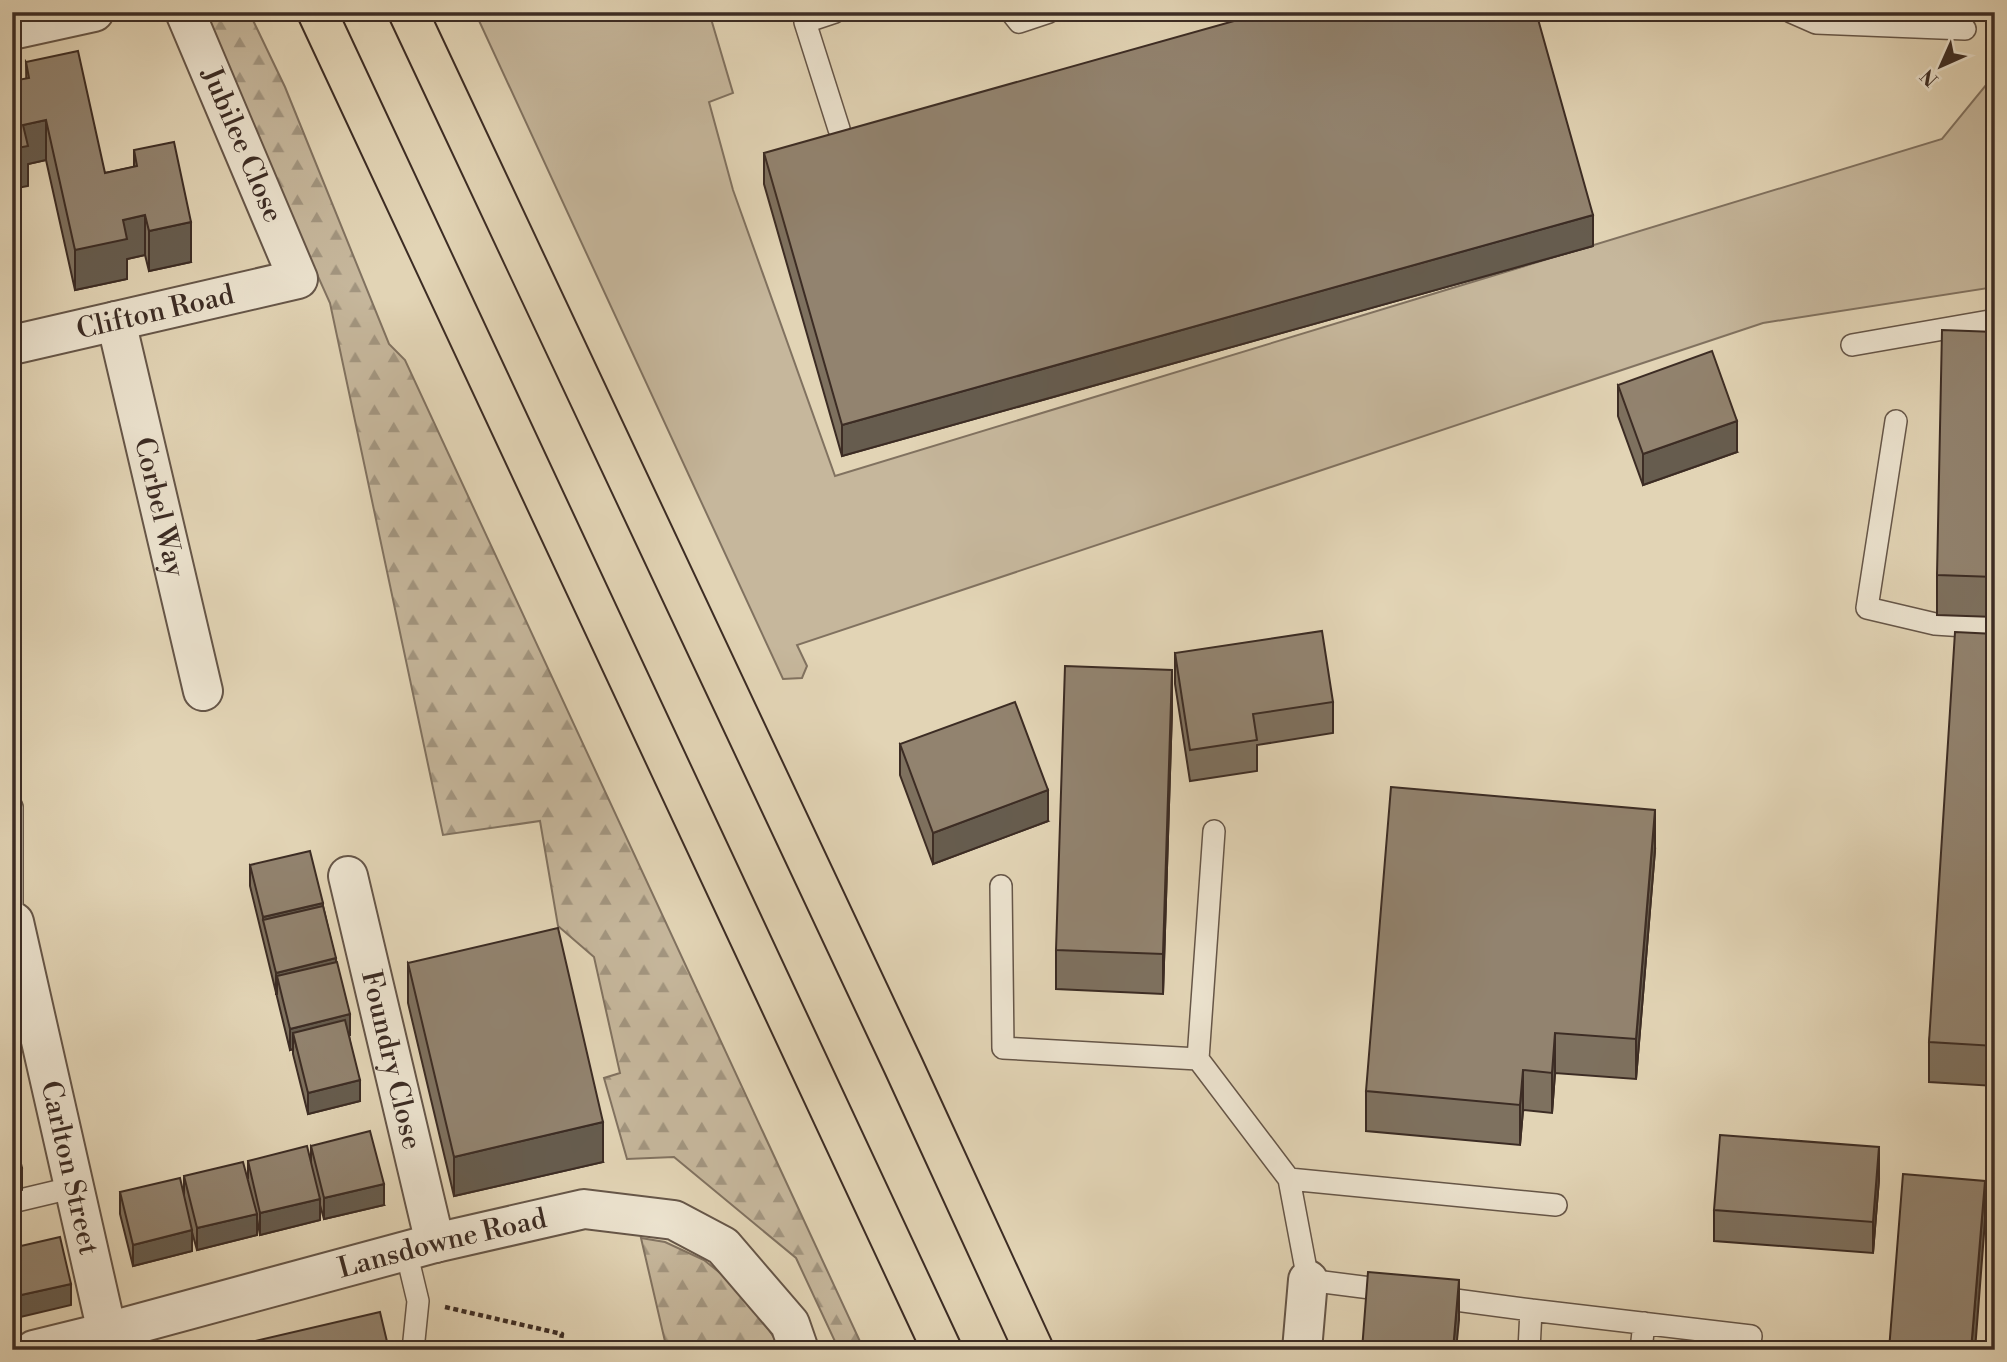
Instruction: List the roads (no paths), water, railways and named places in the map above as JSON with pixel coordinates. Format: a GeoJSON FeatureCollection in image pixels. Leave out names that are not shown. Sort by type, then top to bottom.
{"type":"FeatureCollection","features":[{"type":"Feature","properties":{"kind":"highway"},"geometry":{"type":"LineString","coordinates":[[317,12],[942,1350]]}},
{"type":"Feature","properties":{"kind":"highway"},"geometry":{"type":"LineString","coordinates":[[408,12],[909,1077],[1034,1350]]}},
{"type":"Feature","properties":{"kind":"street"},"geometry":{"type":"LineString","coordinates":[[12,30],[94,12]]}},
{"type":"Feature","properties":{"kind":"street","name":"Jubilee Close"},"geometry":{"type":"LineString","coordinates":[[185,12],[298,279]]}},
{"type":"Feature","properties":{"kind":"street","name":"Clifton Road"},"geometry":{"type":"LineString","coordinates":[[12,345],[298,279]]}},
{"type":"Feature","properties":{"kind":"street","name":"Corbel Way"},"geometry":{"type":"LineString","coordinates":[[116,321],[203,691]]}},
{"type":"Feature","properties":{"kind":"street","name":"Foundry Close"},"geometry":{"type":"LineString","coordinates":[[348,876],[421,1247]]}},
{"type":"Feature","properties":{"kind":"street","name":"Carlton Street"},"geometry":{"type":"LineString","coordinates":[[13,922],[107,1332]]}},
{"type":"Feature","properties":{"kind":"street","name":"Lansdowne Road"},"geometry":{"type":"LineString","coordinates":[[34,1350],[421,1247],[584,1209],[674,1220],[723,1246],[790,1324],[799,1350]]}},
{"type":"Feature","properties":{"kind":"street"},"geometry":{"type":"LineString","coordinates":[[1302,1350],[1308,1280]]}},
{"type":"Feature","properties":{"kind":"lane"},"geometry":{"type":"LineString","coordinates":[[835,12],[805,22],[839,129]]}},
{"type":"Feature","properties":{"kind":"lane"},"geometry":{"type":"LineString","coordinates":[[1010,12],[1019,22],[1049,12]]}},
{"type":"Feature","properties":{"kind":"lane"},"geometry":{"type":"LineString","coordinates":[[1791,12],[1816,23],[1965,29],[1946,12]]}},
{"type":"Feature","properties":{"kind":"lane"},"geometry":{"type":"LineString","coordinates":[[1852,345],[1995,320]]}},
{"type":"Feature","properties":{"kind":"lane"},"geometry":{"type":"LineString","coordinates":[[1896,421],[1867,608],[1935,624],[1995,628]]}},
{"type":"Feature","properties":{"kind":"lane"},"geometry":{"type":"LineString","coordinates":[[12,807],[13,922]]}},
{"type":"Feature","properties":{"kind":"lane"},"geometry":{"type":"LineString","coordinates":[[1214,831],[1198,1059],[1289,1179],[1308,1280],[1751,1336],[1749,1350]]}},
{"type":"Feature","properties":{"kind":"lane"},"geometry":{"type":"LineString","coordinates":[[1001,886],[1003,1048],[1198,1059]]}},
{"type":"Feature","properties":{"kind":"lane"},"geometry":{"type":"LineString","coordinates":[[1289,1179],[1556,1205]]}},
{"type":"Feature","properties":{"kind":"lane"},"geometry":{"type":"LineString","coordinates":[[12,1202],[75,1187]]}},
{"type":"Feature","properties":{"kind":"lane"},"geometry":{"type":"LineString","coordinates":[[413,1350],[421,1247]]}},
{"type":"Feature","properties":{"kind":"lane"},"geometry":{"type":"LineString","coordinates":[[1529,1350],[1531,1310]]}},
{"type":"Feature","properties":{"kind":"lane"},"geometry":{"type":"LineString","coordinates":[[1641,1350],[1644,1323]]}}]}
